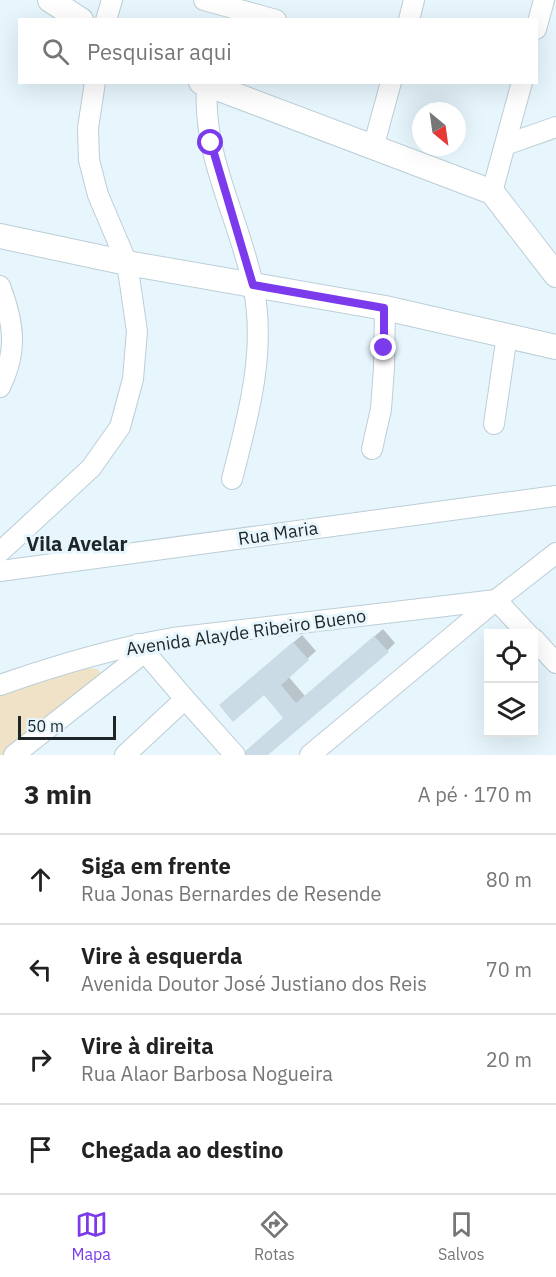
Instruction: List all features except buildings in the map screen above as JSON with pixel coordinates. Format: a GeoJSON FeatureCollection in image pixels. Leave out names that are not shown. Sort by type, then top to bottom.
{"type":"FeatureCollection","features":[{"type":"Feature","properties":{"kind":"main road"},"geometry":{"type":"LineString","coordinates":[[50,0],[78,18]]}},
{"type":"Feature","properties":{"kind":"main road"},"geometry":{"type":"LineString","coordinates":[[204,84],[492,192],[556,275]]}},
{"type":"Feature","properties":{"kind":"main road"},"geometry":{"type":"LineString","coordinates":[[0,236],[127,263],[384,308],[556,347]]}},
{"type":"Feature","properties":{"kind":"street"},"geometry":{"type":"LineString","coordinates":[[107,18],[112,0]]}},
{"type":"Feature","properties":{"kind":"street"},"geometry":{"type":"LineString","coordinates":[[204,0],[269,18]]}},
{"type":"Feature","properties":{"kind":"street"},"geometry":{"type":"LineString","coordinates":[[409,18],[414,0]]}},
{"type":"Feature","properties":{"kind":"street"},"geometry":{"type":"LineString","coordinates":[[538,25],[544,0]]}},
{"type":"Feature","properties":{"kind":"street"},"geometry":{"type":"LineString","coordinates":[[0,552],[91,468],[120,428],[134,380],[137,331],[127,263],[98,195],[89,160],[88,128],[95,84]]}},
{"type":"Feature","properties":{"kind":"street"},"geometry":{"type":"LineString","coordinates":[[204,84],[213,157],[253,285],[257,310],[257,359],[249,411],[232,479]]}},
{"type":"Feature","properties":{"kind":"street"},"geometry":{"type":"LineString","coordinates":[[373,148],[391,84]]}},
{"type":"Feature","properties":{"kind":"street"},"geometry":{"type":"LineString","coordinates":[[492,192],[521,84]]}},
{"type":"Feature","properties":{"kind":"street"},"geometry":{"type":"LineString","coordinates":[[505,145],[556,127]]}},
{"type":"Feature","properties":{"kind":"street"},"geometry":{"type":"LineString","coordinates":[[0,286],[8,308],[13,338],[10,368],[0,387]]}},
{"type":"Feature","properties":{"kind":"street"},"geometry":{"type":"LineString","coordinates":[[372,449],[381,409],[384,308]]}},
{"type":"Feature","properties":{"kind":"street"},"geometry":{"type":"LineString","coordinates":[[494,424],[507,335]]}},
{"type":"Feature","properties":{"kind":"street","name":"Rua Maria"},"geometry":{"type":"LineString","coordinates":[[0,571],[556,495]]}},
{"type":"Feature","properties":{"kind":"street"},"geometry":{"type":"LineString","coordinates":[[323,751],[496,600],[556,554]]}},
{"type":"Feature","properties":{"kind":"street"},"geometry":{"type":"LineString","coordinates":[[496,600],[524,629]]}},
{"type":"Feature","properties":{"kind":"street","name":"Avenida Alayde Ribeiro Bueno"},"geometry":{"type":"LineString","coordinates":[[0,685],[54,666],[173,638],[496,600]]}},
{"type":"Feature","properties":{"kind":"street"},"geometry":{"type":"LineString","coordinates":[[538,643],[556,663]]}},
{"type":"Feature","properties":{"kind":"street"},"geometry":{"type":"LineString","coordinates":[[14,755],[142,647],[235,755]]}},
{"type":"Feature","properties":{"kind":"street"},"geometry":{"type":"LineString","coordinates":[[125,755],[185,699]]}},
{"type":"Feature","properties":{"kind":"shaded area"},"geometry":{"type":"Polygon","coordinates":[[[88,668],[98,669],[102,676],[5,755],[0,755],[0,695],[88,668]]]}},
{"type":"Feature","properties":{"kind":"district","name":"Vila Avelar"},"geometry":{"type":"Point","coordinates":[77,543]}},
{"type":"Feature","properties":{"kind":"route"},"geometry":{"type":"LineString","coordinates":[[211,143],[213,157],[253,285],[384,308],[384,348]]}}]}
